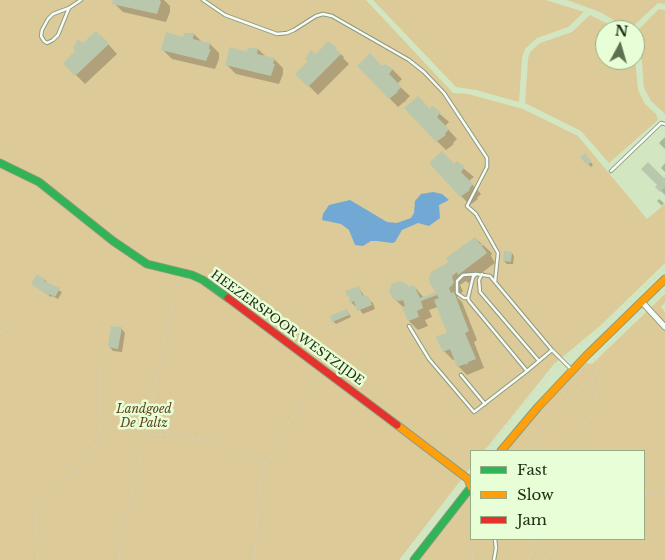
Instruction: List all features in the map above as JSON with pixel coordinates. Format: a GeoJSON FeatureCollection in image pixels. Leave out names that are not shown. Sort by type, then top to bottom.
{"type":"FeatureCollection","features":[{"type":"Feature","properties":{"kind":"street","name":"HEEZERSPOOR WESTZIJDE"},"geometry":{"type":"LineString","coordinates":[[0,163],[39,182],[113,242],[147,264],[203,280],[217,289],[468,479],[470,484]]}},
{"type":"Feature","properties":{"kind":"street"},"geometry":{"type":"LineString","coordinates":[[502,450],[538,406],[572,371],[644,305],[665,279]]}},
{"type":"Feature","properties":{"kind":"street"},"geometry":{"type":"LineString","coordinates":[[644,305],[665,327]]}},
{"type":"Feature","properties":{"kind":"street"},"geometry":{"type":"LineString","coordinates":[[414,560],[470,488]]}},
{"type":"Feature","properties":{"kind":"lane"},"geometry":{"type":"LineString","coordinates":[[69,8],[58,35],[47,43],[44,41],[41,36],[42,30],[48,19],[53,14],[69,8],[81,0]]}},
{"type":"Feature","properties":{"kind":"lane"},"geometry":{"type":"LineString","coordinates":[[203,0],[226,15],[277,34],[294,30],[316,16],[323,14],[332,16],[409,60],[424,72],[444,93],[487,158],[487,166],[467,206],[476,214],[498,253],[495,282]]}},
{"type":"Feature","properties":{"kind":"lane"},"geometry":{"type":"LineString","coordinates":[[611,171],[661,123],[665,124]]}},
{"type":"Feature","properties":{"kind":"lane"},"geometry":{"type":"LineString","coordinates":[[476,274],[472,280],[469,301],[527,371]]}},
{"type":"Feature","properties":{"kind":"lane"},"geometry":{"type":"LineString","coordinates":[[468,298],[464,298],[457,293],[459,278],[476,274],[490,276],[572,371]]}},
{"type":"Feature","properties":{"kind":"lane"},"geometry":{"type":"LineString","coordinates":[[482,274],[478,280],[480,292],[539,361]]}},
{"type":"Feature","properties":{"kind":"lane"},"geometry":{"type":"LineString","coordinates":[[409,326],[429,359],[474,412],[552,350]]}},
{"type":"Feature","properties":{"kind":"lane"},"geometry":{"type":"LineString","coordinates":[[461,375],[485,404]]}},
{"type":"Feature","properties":{"kind":"lane"},"geometry":{"type":"LineString","coordinates":[[494,560],[495,540]]}},
{"type":"Feature","properties":{"kind":"path"},"geometry":{"type":"LineString","coordinates":[[488,450],[537,388],[562,361],[600,330],[665,268]]}},
{"type":"Feature","properties":{"kind":"path"},"geometry":{"type":"LineString","coordinates":[[118,560],[179,272]]}},
{"type":"Feature","properties":{"kind":"path"},"geometry":{"type":"LineString","coordinates":[[568,450],[590,415],[600,380],[596,373],[598,359],[596,357],[644,305],[665,290]]}},
{"type":"Feature","properties":{"kind":"path"},"geometry":{"type":"LineString","coordinates":[[0,333],[12,324]]}},
{"type":"Feature","properties":{"kind":"path"},"geometry":{"type":"LineString","coordinates":[[38,560],[36,522],[39,504],[49,491],[83,464],[94,451],[101,415],[100,369],[104,353]]}},
{"type":"Feature","properties":{"kind":"path"},"geometry":{"type":"LineString","coordinates":[[563,394],[592,360]]}},
{"type":"Feature","properties":{"kind":"path"},"geometry":{"type":"LineString","coordinates":[[254,560],[261,479],[266,463],[309,389],[326,370]]}},
{"type":"Feature","properties":{"kind":"path"},"geometry":{"type":"LineString","coordinates":[[527,450],[573,393],[596,373]]}},
{"type":"Feature","properties":{"kind":"path"},"geometry":{"type":"LineString","coordinates":[[537,388],[540,391]]}},
{"type":"Feature","properties":{"kind":"path"},"geometry":{"type":"LineString","coordinates":[[145,435],[177,434],[192,437],[232,448],[266,463]]}},
{"type":"Feature","properties":{"kind":"path"},"geometry":{"type":"LineString","coordinates":[[645,495],[665,494]]}},
{"type":"Feature","properties":{"kind":"path"},"geometry":{"type":"LineString","coordinates":[[471,540],[472,560]]}},
{"type":"Feature","properties":{"kind":"path"},"geometry":{"type":"LineString","coordinates":[[528,560],[531,557],[531,540]]}},
{"type":"Feature","properties":{"kind":"path"},"geometry":{"type":"LineString","coordinates":[[532,540],[559,560]]}},
{"type":"Feature","properties":{"kind":"path"},"geometry":{"type":"LineString","coordinates":[[546,560],[551,554]]}},
{"type":"Feature","properties":{"kind":"green space","name":"Landgoed De Paltz"},"geometry":{"type":"Polygon","coordinates":[[[0,0],[366,0],[453,93],[468,94],[523,109],[578,136],[647,219],[665,204],[665,263],[601,325],[554,364],[485,450],[470,450],[470,468],[399,560],[0,560],[0,0]]]}},
{"type":"Feature","properties":{"kind":"green space"},"geometry":{"type":"Polygon","coordinates":[[[373,0],[546,0],[584,12],[568,27],[537,38],[525,49],[522,58],[519,102],[476,90],[456,87],[373,0]]]}},
{"type":"Feature","properties":{"kind":"green space"},"geometry":{"type":"Polygon","coordinates":[[[567,0],[665,0],[665,4],[658,3],[640,20],[613,20],[600,12],[567,0]]]}},
{"type":"Feature","properties":{"kind":"green space"},"geometry":{"type":"Polygon","coordinates":[[[659,9],[665,10],[665,114],[651,101],[644,88],[643,70],[645,70],[645,23],[659,9]]]}},
{"type":"Feature","properties":{"kind":"green space"},"geometry":{"type":"Polygon","coordinates":[[[590,15],[600,20],[595,20],[595,70],[636,70],[638,90],[645,104],[656,114],[658,120],[609,163],[581,131],[525,103],[530,52],[540,43],[572,32],[590,15]]]}},
{"type":"Feature","properties":{"kind":"green space"},"geometry":{"type":"Polygon","coordinates":[[[665,294],[665,302],[661,307],[665,312],[665,560],[418,560],[470,492],[470,540],[645,540],[645,450],[504,450],[533,414],[586,363],[592,364],[665,294]]]}},
{"type":"Feature","properties":{"kind":"water"},"geometry":{"type":"Polygon","coordinates":[[[433,192],[442,194],[449,200],[439,205],[440,218],[429,226],[418,223],[402,230],[395,242],[392,243],[371,241],[363,246],[355,245],[349,230],[341,224],[322,220],[323,214],[329,205],[350,200],[387,222],[397,223],[411,218],[414,213],[415,201],[421,194],[433,192]]]}},
{"type":"Feature","properties":{"kind":"building"},"geometry":{"type":"Polygon","coordinates":[[[113,0],[160,0],[161,2],[157,14],[112,4],[113,0]]]}},
{"type":"Feature","properties":{"kind":"building"},"geometry":{"type":"Polygon","coordinates":[[[96,31],[109,44],[75,76],[63,63],[75,51],[73,48],[78,39],[83,43],[96,31]]]}},
{"type":"Feature","properties":{"kind":"building"},"geometry":{"type":"Polygon","coordinates":[[[166,32],[183,37],[184,33],[194,33],[193,39],[210,43],[209,49],[211,49],[206,61],[161,50],[166,32]]]}},
{"type":"Feature","properties":{"kind":"building"},"geometry":{"type":"Polygon","coordinates":[[[328,41],[341,54],[308,87],[295,74],[308,61],[305,59],[311,50],[316,54],[328,41]]]}},
{"type":"Feature","properties":{"kind":"building"},"geometry":{"type":"Polygon","coordinates":[[[230,47],[247,52],[248,48],[258,48],[257,54],[275,58],[271,76],[225,65],[230,47]]]}},
{"type":"Feature","properties":{"kind":"building"},"geometry":{"type":"Polygon","coordinates":[[[370,53],[382,66],[385,64],[393,69],[389,74],[402,87],[389,99],[357,66],[370,53]]]}},
{"type":"Feature","properties":{"kind":"building"},"geometry":{"type":"Polygon","coordinates":[[[418,96],[430,109],[432,106],[441,112],[437,117],[449,129],[446,135],[436,142],[404,108],[418,96]]]}},
{"type":"Feature","properties":{"kind":"building"},"geometry":{"type":"Polygon","coordinates":[[[442,151],[454,164],[457,161],[465,167],[461,172],[473,184],[470,190],[460,197],[429,163],[442,151]]]}},
{"type":"Feature","properties":{"kind":"building"},"geometry":{"type":"Polygon","coordinates":[[[585,153],[592,162],[587,165],[580,157],[585,153]]]}},
{"type":"Feature","properties":{"kind":"building"},"geometry":{"type":"Polygon","coordinates":[[[648,162],[665,177],[665,187],[660,192],[655,187],[657,185],[641,169],[648,162]]]}},
{"type":"Feature","properties":{"kind":"building"},"geometry":{"type":"Polygon","coordinates":[[[475,237],[480,244],[484,243],[482,246],[487,253],[458,275],[457,272],[452,276],[454,281],[449,288],[451,293],[454,292],[469,331],[465,333],[476,359],[468,362],[467,365],[457,367],[450,349],[443,352],[436,338],[447,333],[434,300],[439,298],[437,295],[421,301],[423,308],[417,311],[419,317],[408,321],[402,307],[405,306],[403,300],[399,301],[392,298],[389,291],[392,284],[399,281],[407,284],[408,287],[414,285],[420,298],[436,292],[430,284],[431,272],[449,262],[446,258],[475,237]]]}},
{"type":"Feature","properties":{"kind":"building"},"geometry":{"type":"Polygon","coordinates":[[[504,251],[512,252],[511,262],[503,261],[504,251]]]}},
{"type":"Feature","properties":{"kind":"building"},"geometry":{"type":"Polygon","coordinates":[[[37,274],[45,279],[44,281],[60,288],[55,297],[49,294],[49,296],[31,284],[37,274]]]}},
{"type":"Feature","properties":{"kind":"building"},"geometry":{"type":"Polygon","coordinates":[[[359,286],[362,295],[369,297],[372,305],[357,311],[354,301],[350,303],[349,296],[347,296],[345,291],[359,286]]]}},
{"type":"Feature","properties":{"kind":"building"},"geometry":{"type":"Polygon","coordinates":[[[347,309],[349,315],[332,322],[330,316],[347,309]]]}},
{"type":"Feature","properties":{"kind":"building"},"geometry":{"type":"Polygon","coordinates":[[[111,326],[122,327],[118,349],[108,347],[111,326]]]}},
{"type":"Feature","properties":{"kind":"traffic: fast"},"geometry":{"type":"LineString","coordinates":[[0,163],[39,182],[113,241],[147,264],[192,275],[203,280],[228,298]]}},
{"type":"Feature","properties":{"kind":"traffic: fast"},"geometry":{"type":"LineString","coordinates":[[414,560],[470,488]]}},
{"type":"Feature","properties":{"kind":"traffic: slow"},"geometry":{"type":"LineString","coordinates":[[502,450],[538,407],[586,356],[665,279]]}},
{"type":"Feature","properties":{"kind":"traffic: slow"},"geometry":{"type":"LineString","coordinates":[[397,425],[468,479],[470,484]]}},
{"type":"Feature","properties":{"kind":"traffic: jam"},"geometry":{"type":"LineString","coordinates":[[228,298],[397,425]]}}]}
